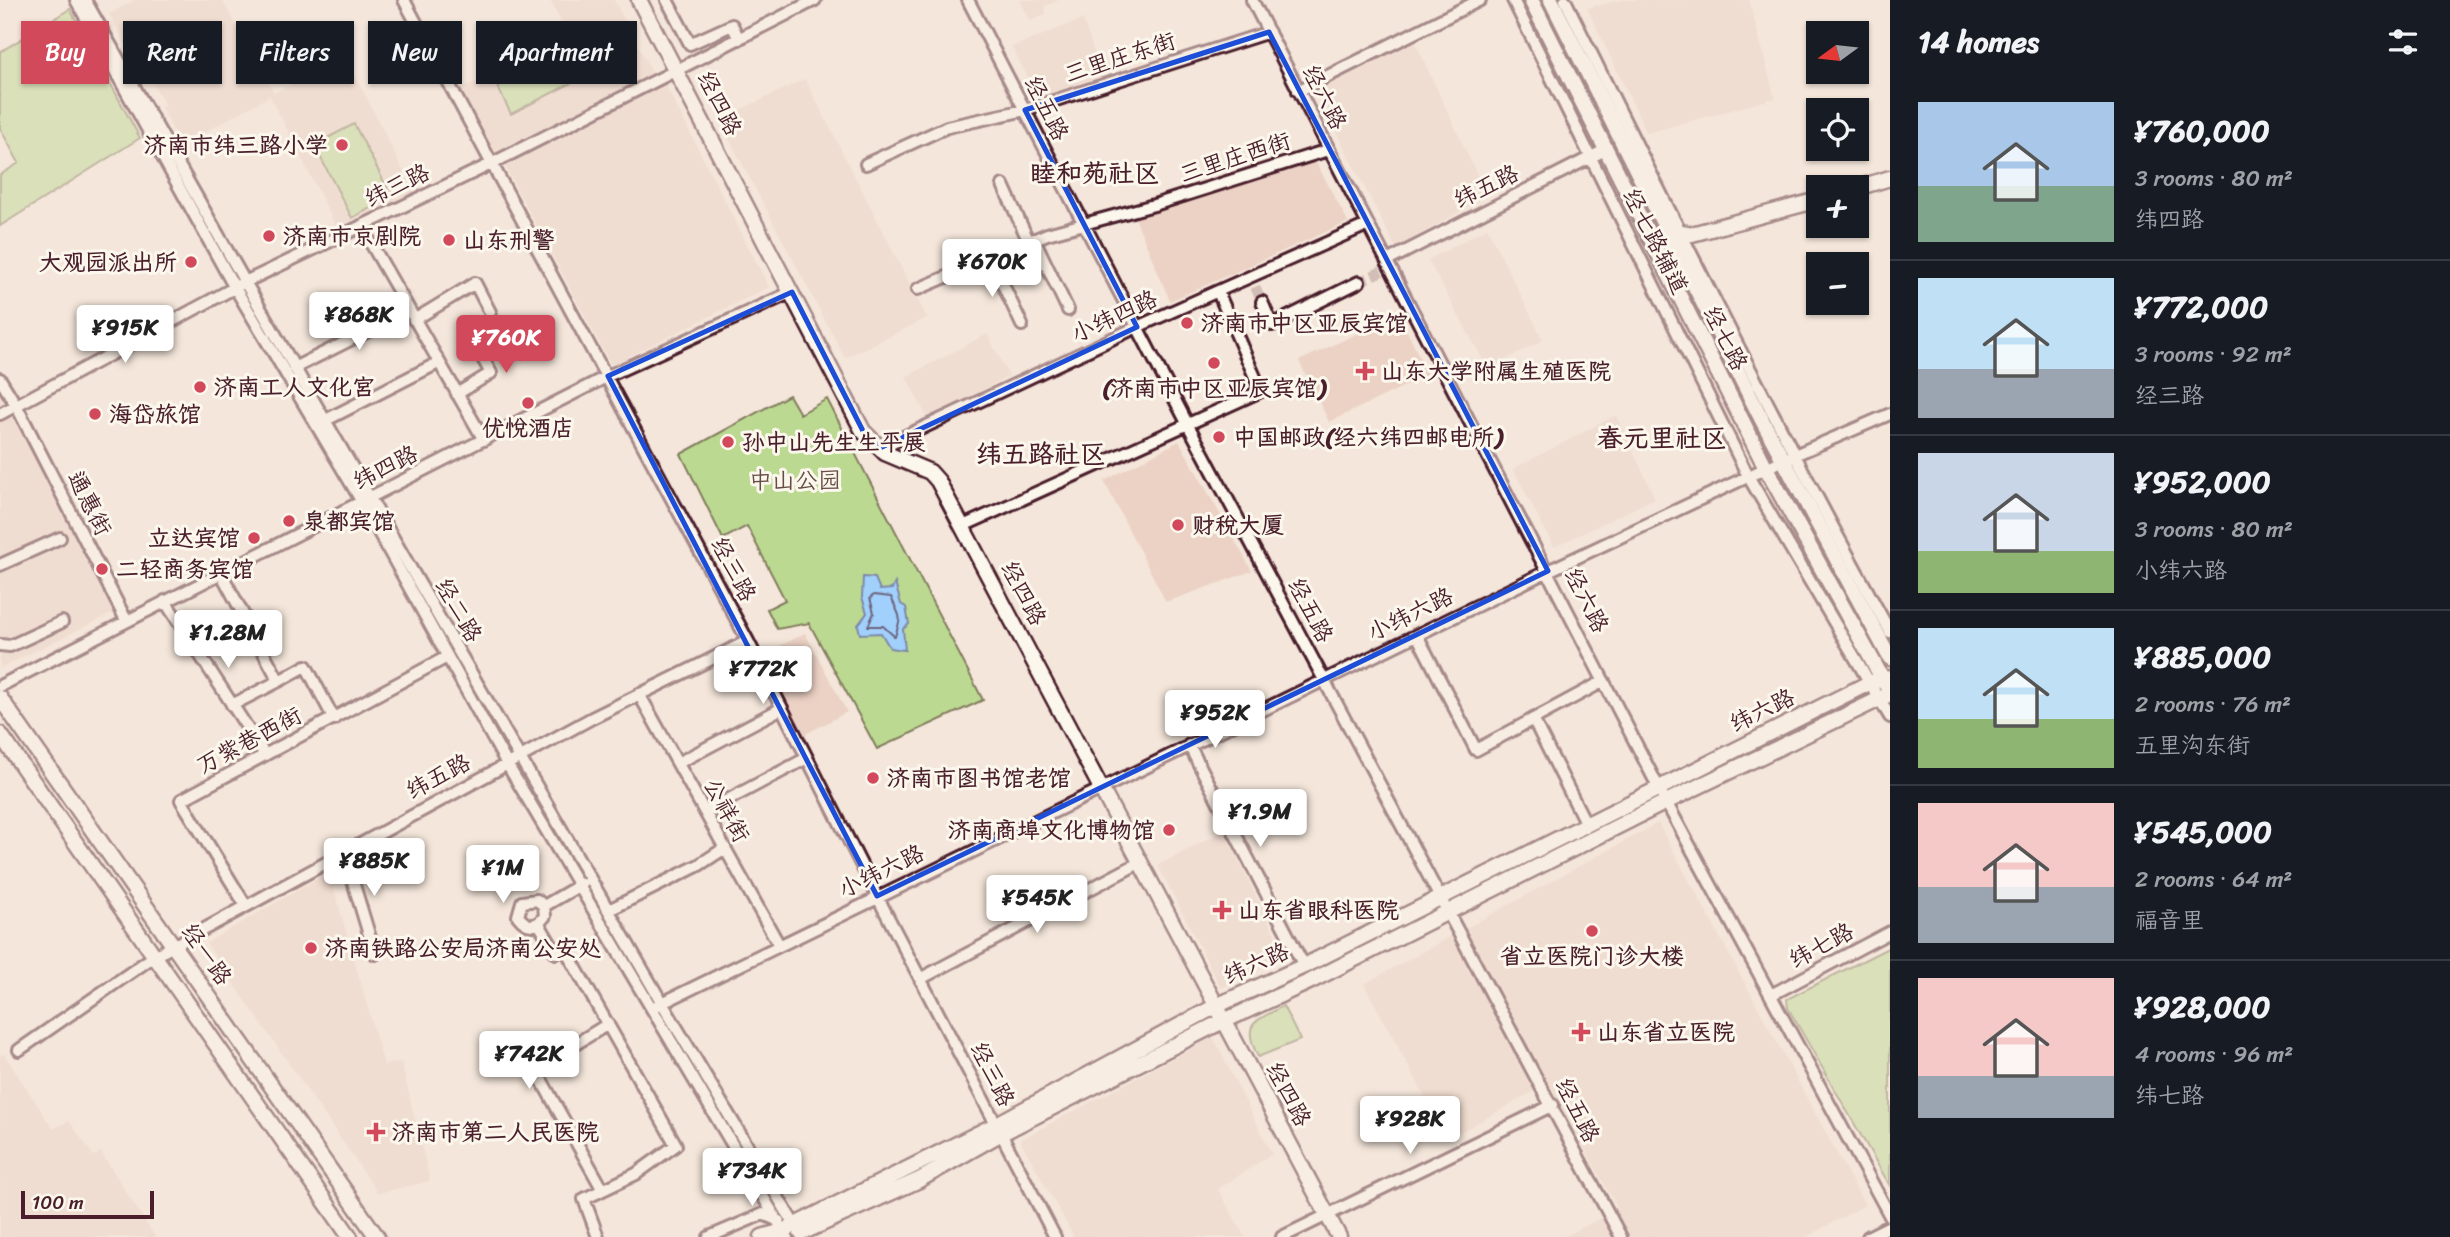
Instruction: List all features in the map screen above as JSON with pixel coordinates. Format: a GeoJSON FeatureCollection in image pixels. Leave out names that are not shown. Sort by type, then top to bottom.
{"type":"FeatureCollection","features":[{"type":"Feature","properties":{"kind":"main road","name":"经四路"},"geometry":{"type":"LineString","coordinates":[[639,0],[863,431],[880,448],[930,472],[963,526],[1099,789],[1339,1237]]}},
{"type":"Feature","properties":{"kind":"main road","name":"经七路"},"geometry":{"type":"LineString","coordinates":[[1531,0],[1766,468],[1881,679],[1887,696]]}},
{"type":"Feature","properties":{"kind":"main road","name":"经七路"},"geometry":{"type":"LineString","coordinates":[[1551,0],[1679,239],[1890,658]]}},
{"type":"Feature","properties":{"kind":"main road"},"geometry":{"type":"LineString","coordinates":[[1869,184],[1890,178]]}},
{"type":"Feature","properties":{"kind":"main road"},"geometry":{"type":"LineString","coordinates":[[1679,239],[1806,203]]}},
{"type":"Feature","properties":{"kind":"main road","name":"纬六路"},"geometry":{"type":"LineString","coordinates":[[998,1129],[1216,1006],[1304,966],[1659,786],[1881,679]]}},
{"type":"Feature","properties":{"kind":"main road","name":"纬六路"},"geometry":{"type":"LineString","coordinates":[[787,1233],[1887,696]]}},
{"type":"Feature","properties":{"kind":"main road","name":"经一路"},"geometry":{"type":"LineString","coordinates":[[0,698],[377,1237]]}},
{"type":"Feature","properties":{"kind":"main road","name":"经一路"},"geometry":{"type":"LineString","coordinates":[[3,740],[350,1237]]}},
{"type":"Feature","properties":{"kind":"street","name":"经二路"},"geometry":{"type":"LineString","coordinates":[[76,0],[239,285],[609,909],[657,1006],[787,1233]]}},
{"type":"Feature","properties":{"kind":"street","name":"经二路"},"geometry":{"type":"LineString","coordinates":[[85,0],[239,285],[294,368],[324,421],[447,657],[507,764],[579,886],[657,1006],[787,1233]]}},
{"type":"Feature","properties":{"kind":"street","name":"经三路"},"geometry":{"type":"LineString","coordinates":[[404,0],[748,641],[877,897],[1055,1237]]}},
{"type":"Feature","properties":{"kind":"street"},"geometry":{"type":"LineString","coordinates":[[667,0],[690,44],[733,26],[739,39]]}},
{"type":"Feature","properties":{"kind":"street","name":"纬三路"},"geometry":{"type":"LineString","coordinates":[[0,414],[239,285],[678,71],[815,0]]}},
{"type":"Feature","properties":{"kind":"street","name":"经五路"},"geometry":{"type":"LineString","coordinates":[[968,0],[1187,423],[1621,1237]]}},
{"type":"Feature","properties":{"kind":"street","name":"经六路"},"geometry":{"type":"LineString","coordinates":[[1252,0],[1386,267],[1548,571],[1666,802],[1890,1216]]}},
{"type":"Feature","properties":{"kind":"street"},"geometry":{"type":"LineString","coordinates":[[1298,91],[1480,0]]}},
{"type":"Feature","properties":{"kind":"street","name":"经七路辅道"},"geometry":{"type":"LineString","coordinates":[[1513,0],[1748,476],[1881,679]]}},
{"type":"Feature","properties":{"kind":"street","name":"经七路辅道"},"geometry":{"type":"LineString","coordinates":[[1565,0],[1679,239]]}},
{"type":"Feature","properties":{"kind":"street","name":"三里庄东街"},"geometry":{"type":"LineString","coordinates":[[866,164],[947,127],[1025,110],[1269,32]]}},
{"type":"Feature","properties":{"kind":"street","name":"三里庄西街"},"geometry":{"type":"LineString","coordinates":[[918,289],[1031,241],[1328,150]]}},
{"type":"Feature","properties":{"kind":"street","name":"纬五路"},"geometry":{"type":"LineString","coordinates":[[1386,267],[1605,150]]}},
{"type":"Feature","properties":{"kind":"street"},"geometry":{"type":"LineString","coordinates":[[1003,185],[1068,310]]}},
{"type":"Feature","properties":{"kind":"street","name":"小纬四路"},"geometry":{"type":"LineString","coordinates":[[880,448],[1137,327],[1217,292],[1253,282],[1367,225]]}},
{"type":"Feature","properties":{"kind":"street"},"geometry":{"type":"LineString","coordinates":[[361,226],[484,440]]}},
{"type":"Feature","properties":{"kind":"street"},"geometry":{"type":"LineString","coordinates":[[991,259],[1021,325]]}},
{"type":"Feature","properties":{"kind":"street"},"geometry":{"type":"LineString","coordinates":[[1262,302],[1272,325],[1359,282]]}},
{"type":"Feature","properties":{"kind":"street"},"geometry":{"type":"LineString","coordinates":[[294,368],[475,283],[490,312]]}},
{"type":"Feature","properties":{"kind":"street","name":"纬四路"},"geometry":{"type":"LineString","coordinates":[[0,686],[608,376],[792,292]]}},
{"type":"Feature","properties":{"kind":"street"},"geometry":{"type":"LineString","coordinates":[[963,526],[1261,391],[1217,292]]}},
{"type":"Feature","properties":{"kind":"street"},"geometry":{"type":"LineString","coordinates":[[457,394],[491,373],[469,334]]}},
{"type":"Feature","properties":{"kind":"street"},"geometry":{"type":"LineString","coordinates":[[324,421],[438,363]]}},
{"type":"Feature","properties":{"kind":"street","name":"通惠街"},"geometry":{"type":"LineString","coordinates":[[0,379],[16,405],[126,621]]}},
{"type":"Feature","properties":{"kind":"street","name":"小纬六路"},"geometry":{"type":"LineString","coordinates":[[657,1006],[1548,571],[1748,476],[1890,414]]}},
{"type":"Feature","properties":{"kind":"street"},"geometry":{"type":"LineString","coordinates":[[1788,458],[1890,632]]}},
{"type":"Feature","properties":{"kind":"street"},"geometry":{"type":"LineString","coordinates":[[0,565],[60,538]]}},
{"type":"Feature","properties":{"kind":"street"},"geometry":{"type":"LineString","coordinates":[[221,573],[279,681]]}},
{"type":"Feature","properties":{"kind":"street"},"geometry":{"type":"LineString","coordinates":[[165,601],[265,755]]}},
{"type":"Feature","properties":{"kind":"street"},"geometry":{"type":"LineString","coordinates":[[0,645],[10,646],[62,622]]}},
{"type":"Feature","properties":{"kind":"street"},"geometry":{"type":"LineString","coordinates":[[1417,635],[1476,750],[1604,681]]}},
{"type":"Feature","properties":{"kind":"street","name":"纬五路"},"geometry":{"type":"LineString","coordinates":[[19,1050],[153,957],[520,757],[639,694],[748,641]]}},
{"type":"Feature","properties":{"kind":"street","name":"万紫巷西街"},"geometry":{"type":"LineString","coordinates":[[246,906],[181,800],[447,657]]}},
{"type":"Feature","properties":{"kind":"street"},"geometry":{"type":"LineString","coordinates":[[232,705],[306,666],[334,719]]}},
{"type":"Feature","properties":{"kind":"street","name":"公祥街"},"geometry":{"type":"LineString","coordinates":[[639,694],[779,945]]}},
{"type":"Feature","properties":{"kind":"street"},"geometry":{"type":"LineString","coordinates":[[1887,696],[1890,717]]}},
{"type":"Feature","properties":{"kind":"street"},"geometry":{"type":"LineString","coordinates":[[678,763],[782,708]]}},
{"type":"Feature","properties":{"kind":"street"},"geometry":{"type":"LineString","coordinates":[[1533,719],[1586,824]]}},
{"type":"Feature","properties":{"kind":"street"},"geometry":{"type":"LineString","coordinates":[[1189,745],[1304,966]]}},
{"type":"Feature","properties":{"kind":"street"},"geometry":{"type":"LineString","coordinates":[[705,812],[807,758]]}},
{"type":"Feature","properties":{"kind":"street"},"geometry":{"type":"LineString","coordinates":[[609,909],[699,865],[725,848]]}},
{"type":"Feature","properties":{"kind":"street"},"geometry":{"type":"LineString","coordinates":[[344,852],[375,954]]}},
{"type":"Feature","properties":{"kind":"street"},"geometry":{"type":"LineString","coordinates":[[920,979],[1139,863]]}},
{"type":"Feature","properties":{"kind":"street"},"geometry":{"type":"LineString","coordinates":[[544,906],[591,879]]}},
{"type":"Feature","properties":{"kind":"street"},"geometry":{"type":"LineString","coordinates":[[531,899],[544,906],[545,916],[539,924],[523,924],[518,916],[518,908],[531,899]]}},
{"type":"Feature","properties":{"kind":"street"},"geometry":{"type":"LineString","coordinates":[[539,924],[555,953],[564,947],[676,1145],[636,1174],[584,1199],[598,1237]]}},
{"type":"Feature","properties":{"kind":"street","name":"纬七路"},"geometry":{"type":"LineString","coordinates":[[1771,995],[1890,932]]}},
{"type":"Feature","properties":{"kind":"street"},"geometry":{"type":"LineString","coordinates":[[603,1190],[538,1074],[540,1066],[608,1024]]}},
{"type":"Feature","properties":{"kind":"street"},"geometry":{"type":"LineString","coordinates":[[1282,1237],[1553,1105]]}},
{"type":"Feature","properties":{"kind":"street","name":"纬六路"},"geometry":{"type":"LineString","coordinates":[[709,1237],[763,1214],[787,1233]]}},
{"type":"Feature","properties":{"kind":"street"},"geometry":{"type":"LineString","coordinates":[[1868,1237],[1890,1226]]}},
{"type":"Feature","properties":{"kind":"highlighted area"},"geometry":{"type":"Polygon","coordinates":[[[1269,32],[1548,571],[877,896],[608,376],[792,292],[863,431],[880,448],[1137,327],[1025,110],[1269,32]]]}},
{"type":"Feature","properties":{"kind":"shaded area","name":"济南市纬三路小学"},"geometry":{"type":"Polygon","coordinates":[[[135,0],[222,0],[236,25],[236,84],[269,84],[274,93],[292,84],[354,84],[354,73],[415,194],[339,232],[270,96],[181,145],[161,107],[165,105],[153,84],[222,84],[222,21],[123,21],[123,40],[109,14],[135,0]]]}},
{"type":"Feature","properties":{"kind":"shaded area"},"geometry":{"type":"Polygon","coordinates":[[[550,0],[614,0],[625,21],[561,21],[550,0]]]}},
{"type":"Feature","properties":{"kind":"shaded area"},"geometry":{"type":"Polygon","coordinates":[[[1020,0],[1060,0],[1045,6],[1046,14],[1030,21],[1020,0]]]}},
{"type":"Feature","properties":{"kind":"shaded area"},"geometry":{"type":"Polygon","coordinates":[[[1621,0],[1749,0],[1775,98],[1647,133],[1587,8],[1621,0]]]}},
{"type":"Feature","properties":{"kind":"shaded area"},"geometry":{"type":"Polygon","coordinates":[[[1083,19],[1103,80],[1040,100],[1012,47],[1083,19]]]}},
{"type":"Feature","properties":{"kind":"shaded area"},"geometry":{"type":"Polygon","coordinates":[[[1415,42],[1487,196],[1396,248],[1315,91],[1415,42]]]}},
{"type":"Feature","properties":{"kind":"shaded area"},"geometry":{"type":"Polygon","coordinates":[[[637,44],[653,74],[637,82],[637,44]]]}},
{"type":"Feature","properties":{"kind":"shaded area"},"geometry":{"type":"Polygon","coordinates":[[[805,79],[927,318],[845,358],[719,120],[805,79]]]}},
{"type":"Feature","properties":{"kind":"shaded area"},"geometry":{"type":"Polygon","coordinates":[[[476,81],[476,84],[633,84],[495,153],[461,89],[476,81]]]}},
{"type":"Feature","properties":{"kind":"shaded area"},"geometry":{"type":"Polygon","coordinates":[[[664,82],[769,287],[611,365],[503,163],[664,82]]]}},
{"type":"Feature","properties":{"kind":"shaded area"},"geometry":{"type":"Polygon","coordinates":[[[1316,162],[1348,222],[1170,301],[1135,218],[1316,162]]]}},
{"type":"Feature","properties":{"kind":"shaded area"},"geometry":{"type":"Polygon","coordinates":[[[1487,228],[1543,340],[1488,369],[1428,260],[1487,228]]]}},
{"type":"Feature","properties":{"kind":"shaded area","name":"山东大学附属生殖医院"},"geometry":{"type":"Polygon","coordinates":[[[1399,314],[1428,375],[1329,422],[1299,361],[1399,314]]]}},
{"type":"Feature","properties":{"kind":"shaded area"},"geometry":{"type":"Polygon","coordinates":[[[987,334],[1009,376],[928,419],[906,377],[987,334]]]}},
{"type":"Feature","properties":{"kind":"shaded area"},"geometry":{"type":"Polygon","coordinates":[[[0,388],[115,612],[0,668],[0,388]]]}},
{"type":"Feature","properties":{"kind":"shaded area"},"geometry":{"type":"Polygon","coordinates":[[[1616,415],[1655,498],[1554,547],[1513,469],[1616,415]]]}},
{"type":"Feature","properties":{"kind":"shaded area"},"geometry":{"type":"Polygon","coordinates":[[[1179,441],[1252,571],[1166,602],[1104,481],[1179,441]]]}},
{"type":"Feature","properties":{"kind":"shaded area"},"geometry":{"type":"Polygon","coordinates":[[[805,633],[847,712],[804,735],[763,655],[805,633]]]}},
{"type":"Feature","properties":{"kind":"shaded area","name":"山东省立医院"},"geometry":{"type":"Polygon","coordinates":[[[1658,823],[1865,1205],[1806,1237],[1564,1237],[1618,1209],[1549,1083],[1448,1139],[1364,984],[1658,823]]]}},
{"type":"Feature","properties":{"kind":"shaded area","name":"山东省眼科医院"},"geometry":{"type":"Polygon","coordinates":[[[1224,831],[1285,955],[1221,988],[1158,865],[1224,831]]]}},
{"type":"Feature","properties":{"kind":"shaded area"},"geometry":{"type":"Polygon","coordinates":[[[329,872],[384,1065],[401,1062],[430,1181],[378,1193],[206,943],[329,872]]]}},
{"type":"Feature","properties":{"kind":"shaded area"},"geometry":{"type":"Polygon","coordinates":[[[1213,1037],[1272,1154],[1218,1189],[1245,1237],[1074,1237],[1020,1140],[1213,1037]]]}},
{"type":"Feature","properties":{"kind":"shaded area"},"geometry":{"type":"Polygon","coordinates":[[[4,1054],[53,1129],[69,1121],[94,1156],[101,1152],[155,1237],[0,1237],[0,1056],[4,1054]]]}},
{"type":"Feature","properties":{"kind":"green space"},"geometry":{"type":"Polygon","coordinates":[[[70,9],[77,21],[50,21],[70,9]]]}},
{"type":"Feature","properties":{"kind":"green space"},"geometry":{"type":"Polygon","coordinates":[[[21,39],[21,84],[109,84],[109,81],[140,138],[0,226],[0,175],[19,163],[0,128],[0,52],[21,39]]]}},
{"type":"Feature","properties":{"kind":"green space"},"geometry":{"type":"Polygon","coordinates":[[[496,84],[570,84],[511,114],[496,84]]]}},
{"type":"Feature","properties":{"kind":"green space"},"geometry":{"type":"Polygon","coordinates":[[[354,124],[392,197],[352,218],[314,145],[354,124]]]}},
{"type":"Feature","properties":{"kind":"green space","name":"中山公园"},"geometry":{"type":"Polygon","coordinates":[[[789,395],[800,414],[827,399],[983,700],[877,749],[809,623],[777,629],[767,609],[785,600],[747,526],[723,539],[681,454],[789,395]]]}},
{"type":"Feature","properties":{"kind":"green space"},"geometry":{"type":"Polygon","coordinates":[[[1890,947],[1890,1186],[1788,1008],[1787,999],[1890,947]]]}},
{"type":"Feature","properties":{"kind":"green space"},"geometry":{"type":"Polygon","coordinates":[[[1283,1006],[1300,1040],[1258,1057],[1251,1030],[1258,1020],[1283,1006]]]}},
{"type":"Feature","properties":{"kind":"water"},"geometry":{"type":"Polygon","coordinates":[[[863,577],[875,578],[880,590],[892,589],[895,583],[901,604],[906,607],[909,624],[903,629],[905,650],[890,648],[881,633],[860,634],[858,625],[867,613],[862,597],[863,577]]]}},
{"type":"Feature","properties":{"kind":"tunnel"},"geometry":{"type":"LineString","coordinates":[[1359,282],[1382,271]]}},
{"type":"Feature","properties":{"kind":"tunnel"},"geometry":{"type":"LineString","coordinates":[[1255,287],[1262,302]]}},
{"type":"Feature","properties":{"kind":"place","name":"济南市纬三路小学"},"geometry":{"type":"Point","coordinates":[342,145]}},
{"type":"Feature","properties":{"kind":"place","name":"济南市京剧院"},"geometry":{"type":"Point","coordinates":[269,236]}},
{"type":"Feature","properties":{"kind":"place","name":"山东刑警"},"geometry":{"type":"Point","coordinates":[449,240]}},
{"type":"Feature","properties":{"kind":"place","name":"大观园派出所"},"geometry":{"type":"Point","coordinates":[191,262]}},
{"type":"Feature","properties":{"kind":"place","name":"济南市中区亚辰宾馆"},"geometry":{"type":"Point","coordinates":[1187,323]}},
{"type":"Feature","properties":{"kind":"place","name":"(济南市中区亚辰宾馆)"},"geometry":{"type":"Point","coordinates":[1214,363]}},
{"type":"Feature","properties":{"kind":"place","name":"山东大学附属生殖医院"},"geometry":{"type":"Point","coordinates":[1365,371]}},
{"type":"Feature","properties":{"kind":"place","name":"济南工人文化宫"},"geometry":{"type":"Point","coordinates":[200,387]}},
{"type":"Feature","properties":{"kind":"place","name":"优悦酒店"},"geometry":{"type":"Point","coordinates":[528,403]}},
{"type":"Feature","properties":{"kind":"place","name":"海岱旅馆"},"geometry":{"type":"Point","coordinates":[95,414]}},
{"type":"Feature","properties":{"kind":"place","name":"中国邮政(经六纬四邮电所)"},"geometry":{"type":"Point","coordinates":[1219,437]}},
{"type":"Feature","properties":{"kind":"place","name":"孙中山先生生平展"},"geometry":{"type":"Point","coordinates":[728,442]}},
{"type":"Feature","properties":{"kind":"place","name":"泉都宾馆"},"geometry":{"type":"Point","coordinates":[289,521]}},
{"type":"Feature","properties":{"kind":"place","name":"财税大厦"},"geometry":{"type":"Point","coordinates":[1178,525]}},
{"type":"Feature","properties":{"kind":"place","name":"立达宾馆"},"geometry":{"type":"Point","coordinates":[254,538]}},
{"type":"Feature","properties":{"kind":"place","name":"二轻商务宾馆"},"geometry":{"type":"Point","coordinates":[102,569]}},
{"type":"Feature","properties":{"kind":"place","name":"济南市图书馆老馆"},"geometry":{"type":"Point","coordinates":[873,778]}},
{"type":"Feature","properties":{"kind":"place","name":"济南商埠文化博物馆"},"geometry":{"type":"Point","coordinates":[1169,830]}},
{"type":"Feature","properties":{"kind":"place","name":"山东省眼科医院"},"geometry":{"type":"Point","coordinates":[1222,910]}},
{"type":"Feature","properties":{"kind":"place","name":"省立医院门诊大楼"},"geometry":{"type":"Point","coordinates":[1592,931]}},
{"type":"Feature","properties":{"kind":"place","name":"济南铁路公安局济南公安处"},"geometry":{"type":"Point","coordinates":[311,948]}},
{"type":"Feature","properties":{"kind":"place","name":"山东省立医院"},"geometry":{"type":"Point","coordinates":[1581,1032]}},
{"type":"Feature","properties":{"kind":"place","name":"济南市第二人民医院"},"geometry":{"type":"Point","coordinates":[376,1132]}},
{"type":"Feature","properties":{"kind":"district","name":"睦和苑社区"},"geometry":{"type":"Point","coordinates":[1095,173]}},
{"type":"Feature","properties":{"kind":"district","name":"春元里社区"},"geometry":{"type":"Point","coordinates":[1662,438]}},
{"type":"Feature","properties":{"kind":"district","name":"纬五路社区"},"geometry":{"type":"Point","coordinates":[1041,454]}}]}
